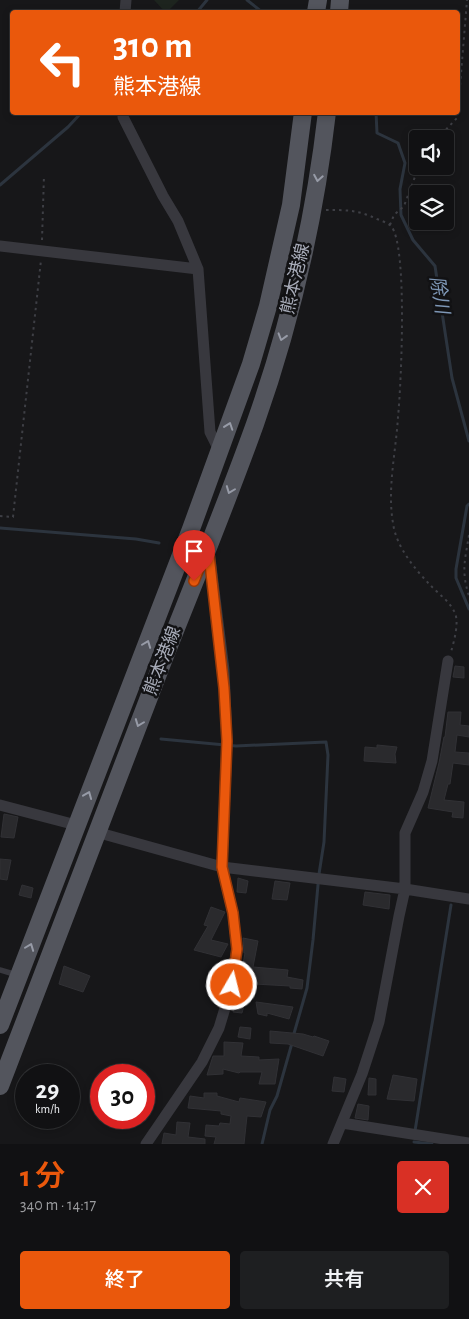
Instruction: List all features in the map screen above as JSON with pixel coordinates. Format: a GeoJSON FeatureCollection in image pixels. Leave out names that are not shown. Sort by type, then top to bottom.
{"type":"FeatureCollection","features":[{"type":"Feature","properties":{"kind":"main road","name":"熊本港線"},"geometry":{"type":"LineString","coordinates":[[0,1025],[220,452],[251,364],[268,306],[291,205],[303,115]]}},
{"type":"Feature","properties":{"kind":"main road","name":"熊本港線"},"geometry":{"type":"LineString","coordinates":[[0,1086],[96,832],[255,423],[283,334],[313,208],[327,115]]}},
{"type":"Feature","properties":{"kind":"main road"},"geometry":{"type":"LineString","coordinates":[[298,152],[322,154]]}},
{"type":"Feature","properties":{"kind":"street"},"geometry":{"type":"LineString","coordinates":[[122,115],[178,222],[198,269],[210,432],[220,452]]}},
{"type":"Feature","properties":{"kind":"street"},"geometry":{"type":"LineString","coordinates":[[0,246],[198,269]]}},
{"type":"Feature","properties":{"kind":"street"},"geometry":{"type":"LineString","coordinates":[[146,1144],[202,1062],[219,1028],[232,985],[237,949],[233,913],[222,867],[227,741],[224,670],[208,546]]}},
{"type":"Feature","properties":{"kind":"street"},"geometry":{"type":"LineString","coordinates":[[333,1144],[362,1074],[379,1022],[398,916],[406,889],[405,833],[423,792],[432,761],[448,661]]}},
{"type":"Feature","properties":{"kind":"street"},"geometry":{"type":"LineString","coordinates":[[0,805],[76,825]]}},
{"type":"Feature","properties":{"kind":"street"},"geometry":{"type":"LineString","coordinates":[[96,832],[222,867],[406,889],[469,899]]}},
{"type":"Feature","properties":{"kind":"street"},"geometry":{"type":"LineString","coordinates":[[342,1123],[469,1143]]}},
{"type":"Feature","properties":{"kind":"lane"},"geometry":{"type":"LineString","coordinates":[[0,970],[19,975]]}},
{"type":"Feature","properties":{"kind":"path"},"geometry":{"type":"LineString","coordinates":[[460,81],[468,0]]}},
{"type":"Feature","properties":{"kind":"path"},"geometry":{"type":"LineString","coordinates":[[446,130],[457,118],[457,115]]}},
{"type":"Feature","properties":{"kind":"path"},"geometry":{"type":"LineString","coordinates":[[0,516],[13,518],[42,252],[44,175]]}},
{"type":"Feature","properties":{"kind":"path"},"geometry":{"type":"LineString","coordinates":[[390,225],[394,215],[404,206],[416,175]]}},
{"type":"Feature","properties":{"kind":"path"},"geometry":{"type":"LineString","coordinates":[[313,208],[357,210],[390,225],[394,232],[398,246],[402,282],[399,414],[392,482],[392,522],[394,532],[408,557],[421,575],[456,612],[454,643],[448,661]]}},
{"type":"Feature","properties":{"kind":"path"},"geometry":{"type":"LineString","coordinates":[[469,534],[464,579],[469,596]]}},
{"type":"Feature","properties":{"kind":"shaded area"},"geometry":{"type":"Polygon","coordinates":[[[154,0],[179,0],[169,10],[163,10],[154,0]]]}},
{"type":"Feature","properties":{"kind":"building"},"geometry":{"type":"Polygon","coordinates":[[[455,666],[464,667],[464,678],[453,677],[455,666]]]}},
{"type":"Feature","properties":{"kind":"building"},"geometry":{"type":"Polygon","coordinates":[[[448,712],[461,712],[460,725],[469,726],[469,737],[457,735],[455,752],[469,753],[469,765],[453,763],[450,784],[448,784],[444,800],[464,802],[463,818],[452,817],[453,812],[428,808],[445,737],[448,712]]]}},
{"type":"Feature","properties":{"kind":"building"},"geometry":{"type":"Polygon","coordinates":[[[377,745],[397,747],[395,754],[396,763],[364,761],[365,747],[377,748],[377,745]]]}},
{"type":"Feature","properties":{"kind":"building"},"geometry":{"type":"Polygon","coordinates":[[[4,814],[18,817],[14,838],[1,837],[4,814]]]}},
{"type":"Feature","properties":{"kind":"building"},"geometry":{"type":"Polygon","coordinates":[[[0,859],[11,860],[7,880],[0,879],[0,859]]]}},
{"type":"Feature","properties":{"kind":"building"},"geometry":{"type":"Polygon","coordinates":[[[238,878],[248,881],[246,893],[237,892],[238,878]]]}},
{"type":"Feature","properties":{"kind":"building"},"geometry":{"type":"Polygon","coordinates":[[[275,881],[290,883],[287,900],[272,899],[275,881]]]}},
{"type":"Feature","properties":{"kind":"building"},"geometry":{"type":"Polygon","coordinates":[[[22,885],[33,888],[31,898],[19,895],[22,885]]]}},
{"type":"Feature","properties":{"kind":"building"},"geometry":{"type":"Polygon","coordinates":[[[365,892],[390,895],[389,909],[363,905],[365,892]]]}},
{"type":"Feature","properties":{"kind":"building"},"geometry":{"type":"Polygon","coordinates":[[[211,907],[225,912],[211,940],[228,944],[221,957],[194,950],[208,926],[204,925],[211,907]]]}},
{"type":"Feature","properties":{"kind":"building"},"geometry":{"type":"Polygon","coordinates":[[[243,938],[258,941],[253,967],[288,970],[287,977],[303,980],[302,989],[290,988],[290,986],[254,984],[253,969],[251,977],[241,975],[245,953],[243,938]]]}},
{"type":"Feature","properties":{"kind":"building"},"geometry":{"type":"Polygon","coordinates":[[[64,966],[90,976],[83,992],[59,984],[64,966]]]}},
{"type":"Feature","properties":{"kind":"building"},"geometry":{"type":"Polygon","coordinates":[[[235,1001],[245,1002],[242,1013],[233,1012],[235,1001]]]}},
{"type":"Feature","properties":{"kind":"building"},"geometry":{"type":"Polygon","coordinates":[[[256,1002],[293,1007],[289,1019],[267,1013],[267,1016],[258,1014],[256,1002]]]}},
{"type":"Feature","properties":{"kind":"building"},"geometry":{"type":"Polygon","coordinates":[[[240,1027],[251,1028],[250,1039],[238,1037],[240,1027]]]}},
{"type":"Feature","properties":{"kind":"building"},"geometry":{"type":"Polygon","coordinates":[[[270,1031],[303,1034],[329,1041],[323,1056],[288,1044],[270,1043],[270,1031]]]}},
{"type":"Feature","properties":{"kind":"building"},"geometry":{"type":"Polygon","coordinates":[[[224,1042],[243,1043],[241,1056],[259,1057],[259,1060],[279,1059],[275,1084],[259,1084],[262,1072],[239,1073],[223,1069],[223,1074],[207,1075],[213,1056],[224,1056],[224,1042]]]}},
{"type":"Feature","properties":{"kind":"building"},"geometry":{"type":"Polygon","coordinates":[[[393,1075],[417,1079],[414,1101],[387,1099],[393,1075]]]}},
{"type":"Feature","properties":{"kind":"building"},"geometry":{"type":"Polygon","coordinates":[[[334,1077],[346,1079],[344,1092],[332,1091],[334,1077]]]}},
{"type":"Feature","properties":{"kind":"building"},"geometry":{"type":"Polygon","coordinates":[[[369,1078],[376,1079],[376,1095],[368,1095],[369,1078]]]}},
{"type":"Feature","properties":{"kind":"building"},"geometry":{"type":"Polygon","coordinates":[[[204,1093],[217,1093],[217,1096],[239,1102],[240,1098],[266,1102],[261,1117],[247,1116],[244,1144],[214,1144],[216,1137],[205,1136],[206,1125],[219,1126],[220,1123],[230,1124],[231,1116],[221,1114],[221,1111],[188,1108],[190,1096],[204,1098],[204,1093]]]}},
{"type":"Feature","properties":{"kind":"building"},"geometry":{"type":"Polygon","coordinates":[[[358,1104],[369,1106],[368,1120],[355,1118],[358,1104]]]}},
{"type":"Feature","properties":{"kind":"building"},"geometry":{"type":"Polygon","coordinates":[[[177,1122],[190,1123],[188,1137],[205,1139],[205,1144],[162,1144],[164,1133],[176,1135],[177,1122]]]}},
{"type":"Feature","properties":{"kind":"waterway"},"geometry":{"type":"LineString","coordinates":[[199,10],[207,0]]}},
{"type":"Feature","properties":{"kind":"waterway","name":"除川"},"geometry":{"type":"LineString","coordinates":[[247,0],[260,10]]}},
{"type":"Feature","properties":{"kind":"waterway"},"geometry":{"type":"LineString","coordinates":[[0,185],[68,127],[79,115]]}},
{"type":"Feature","properties":{"kind":"waterway","name":"除川"},"geometry":{"type":"LineString","coordinates":[[376,115],[377,133],[398,143],[405,163],[400,189],[401,215],[413,240],[435,266],[452,378],[469,441]]}},
{"type":"Feature","properties":{"kind":"waterway","name":"除川"},"geometry":{"type":"LineString","coordinates":[[469,504],[467,506],[456,569],[456,578],[469,609]]}},
{"type":"Feature","properties":{"kind":"waterway"},"geometry":{"type":"LineString","coordinates":[[0,528],[136,539],[159,543]]}},
{"type":"Feature","properties":{"kind":"waterway"},"geometry":{"type":"LineString","coordinates":[[161,739],[236,746],[326,742],[328,755],[324,842],[307,988],[293,1037]]}},
{"type":"Feature","properties":{"kind":"waterway"},"geometry":{"type":"LineString","coordinates":[[415,1131],[451,905]]}},
{"type":"Feature","properties":{"kind":"waterway"},"geometry":{"type":"LineString","coordinates":[[262,1144],[270,1110],[277,1096],[292,1043]]}},
{"type":"Feature","properties":{"kind":"waterway"},"geometry":{"type":"LineString","coordinates":[[414,1142],[432,1144]]}},
{"type":"Feature","properties":{"kind":"route"},"geometry":{"type":"LineString","coordinates":[[194,581],[208,546],[224,670],[227,741],[222,867],[233,913],[237,949],[232,985]]}}]}
